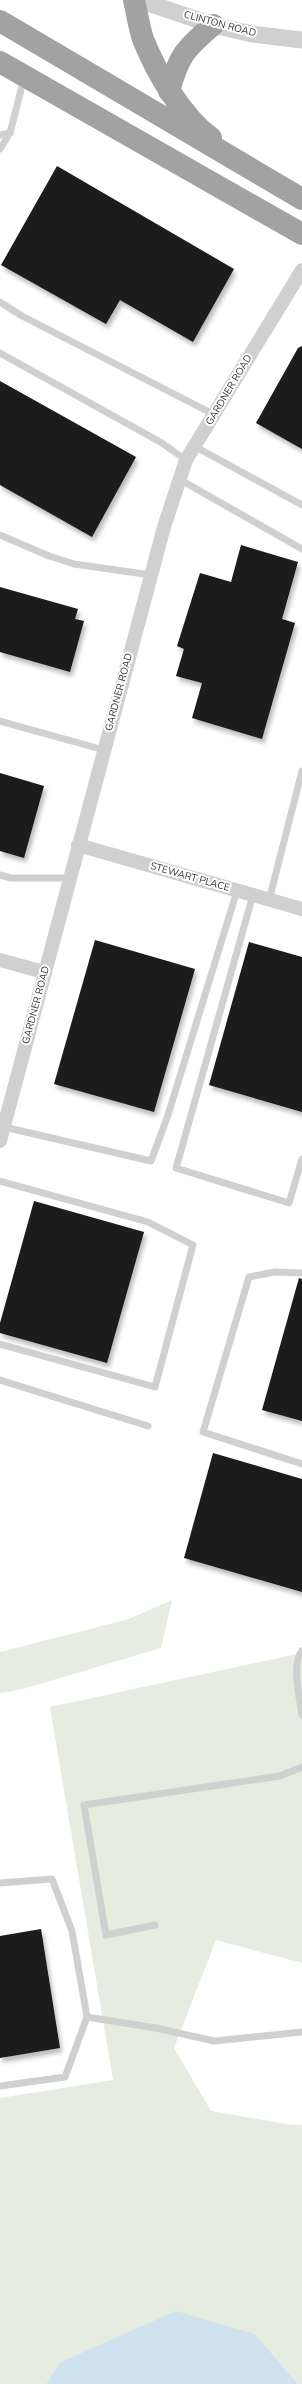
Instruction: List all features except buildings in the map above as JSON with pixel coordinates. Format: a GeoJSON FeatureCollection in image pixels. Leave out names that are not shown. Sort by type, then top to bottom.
{"type":"FeatureCollection","features":[{"type":"Feature","properties":{"kind":"highway"},"geometry":{"type":"LineString","coordinates":[[134,0],[143,39],[169,91],[203,132],[275,184]]}},
{"type":"Feature","properties":{"kind":"highway"},"geometry":{"type":"LineString","coordinates":[[0,21],[302,200]]}},
{"type":"Feature","properties":{"kind":"highway"},"geometry":{"type":"LineString","coordinates":[[169,91],[177,63],[191,43],[213,25]]}},
{"type":"Feature","properties":{"kind":"highway"},"geometry":{"type":"LineString","coordinates":[[0,62],[302,234]]}},
{"type":"Feature","properties":{"kind":"street","name":"CLINTON ROAD"},"geometry":{"type":"LineString","coordinates":[[139,0],[213,25],[252,34],[302,40]]}},
{"type":"Feature","properties":{"kind":"street","name":"GARDNER ROAD"},"geometry":{"type":"LineString","coordinates":[[0,1141],[69,878],[151,575],[179,479],[186,460],[194,446],[302,270]]}},
{"type":"Feature","properties":{"kind":"street","name":"STEWART PLACE"},"geometry":{"type":"LineString","coordinates":[[78,845],[302,909]]}},
{"type":"Feature","properties":{"kind":"street"},"geometry":{"type":"LineString","coordinates":[[0,960],[44,972]]}},
{"type":"Feature","properties":{"kind":"lane"},"geometry":{"type":"LineString","coordinates":[[0,149],[10,133],[25,76]]}},
{"type":"Feature","properties":{"kind":"lane"},"geometry":{"type":"LineString","coordinates":[[0,135],[10,133]]}},
{"type":"Feature","properties":{"kind":"lane"},"geometry":{"type":"LineString","coordinates":[[0,302],[22,316],[213,414]]}},
{"type":"Feature","properties":{"kind":"lane"},"geometry":{"type":"LineString","coordinates":[[0,353],[162,443],[186,460]]}},
{"type":"Feature","properties":{"kind":"lane"},"geometry":{"type":"LineString","coordinates":[[194,446],[302,505]]}},
{"type":"Feature","properties":{"kind":"lane"},"geometry":{"type":"LineString","coordinates":[[179,479],[302,549]]}},
{"type":"Feature","properties":{"kind":"lane"},"geometry":{"type":"LineString","coordinates":[[0,535],[48,556],[74,564],[151,575]]}},
{"type":"Feature","properties":{"kind":"lane"},"geometry":{"type":"LineString","coordinates":[[0,721],[104,750]]}},
{"type":"Feature","properties":{"kind":"lane"},"geometry":{"type":"LineString","coordinates":[[269,900],[302,771]]}},
{"type":"Feature","properties":{"kind":"lane"},"geometry":{"type":"LineString","coordinates":[[0,875],[11,878],[69,878]]}},
{"type":"Feature","properties":{"kind":"lane"},"geometry":{"type":"LineString","coordinates":[[4,1127],[151,1161],[168,1116],[237,891]]}},
{"type":"Feature","properties":{"kind":"lane"},"geometry":{"type":"LineString","coordinates":[[254,895],[176,1168],[289,1203],[302,1159]]}},
{"type":"Feature","properties":{"kind":"lane"},"geometry":{"type":"LineString","coordinates":[[0,1182],[148,1222],[193,1245],[154,1387],[0,1344]]}},
{"type":"Feature","properties":{"kind":"lane"},"geometry":{"type":"LineString","coordinates":[[302,1273],[275,1272],[249,1277],[203,1432],[302,1464]]}},
{"type":"Feature","properties":{"kind":"lane"},"geometry":{"type":"LineString","coordinates":[[0,1380],[148,1426]]}},
{"type":"Feature","properties":{"kind":"lane"},"geometry":{"type":"LineString","coordinates":[[302,1651],[299,1654],[296,1671],[302,1715]]}},
{"type":"Feature","properties":{"kind":"lane"},"geometry":{"type":"LineString","coordinates":[[155,1925],[106,1934],[84,1805],[280,1776],[302,1768]]}},
{"type":"Feature","properties":{"kind":"lane"},"geometry":{"type":"LineString","coordinates":[[0,1883],[52,1879],[72,1931],[87,2017],[64,2077],[0,2086]]}},
{"type":"Feature","properties":{"kind":"lane"},"geometry":{"type":"LineString","coordinates":[[87,2017],[156,2028],[214,2041],[302,2032]]}},
{"type":"Feature","properties":{"kind":"shaded area"},"geometry":{"type":"Polygon","coordinates":[[[172,1600],[161,1648],[23,1689],[0,1693],[0,1652],[129,1619],[172,1600]]]}},
{"type":"Feature","properties":{"kind":"shaded area"},"geometry":{"type":"Polygon","coordinates":[[[302,1653],[302,1963],[216,1940],[174,2048],[211,2111],[286,2124],[302,2125],[302,2384],[298,2384],[255,2334],[59,2363],[46,2384],[0,2384],[0,2098],[113,2080],[50,1707],[302,1653]]]}},
{"type":"Feature","properties":{"kind":"water"},"geometry":{"type":"Polygon","coordinates":[[[176,2311],[255,2334],[298,2384],[46,2384],[59,2363],[176,2311]]]}}]}
